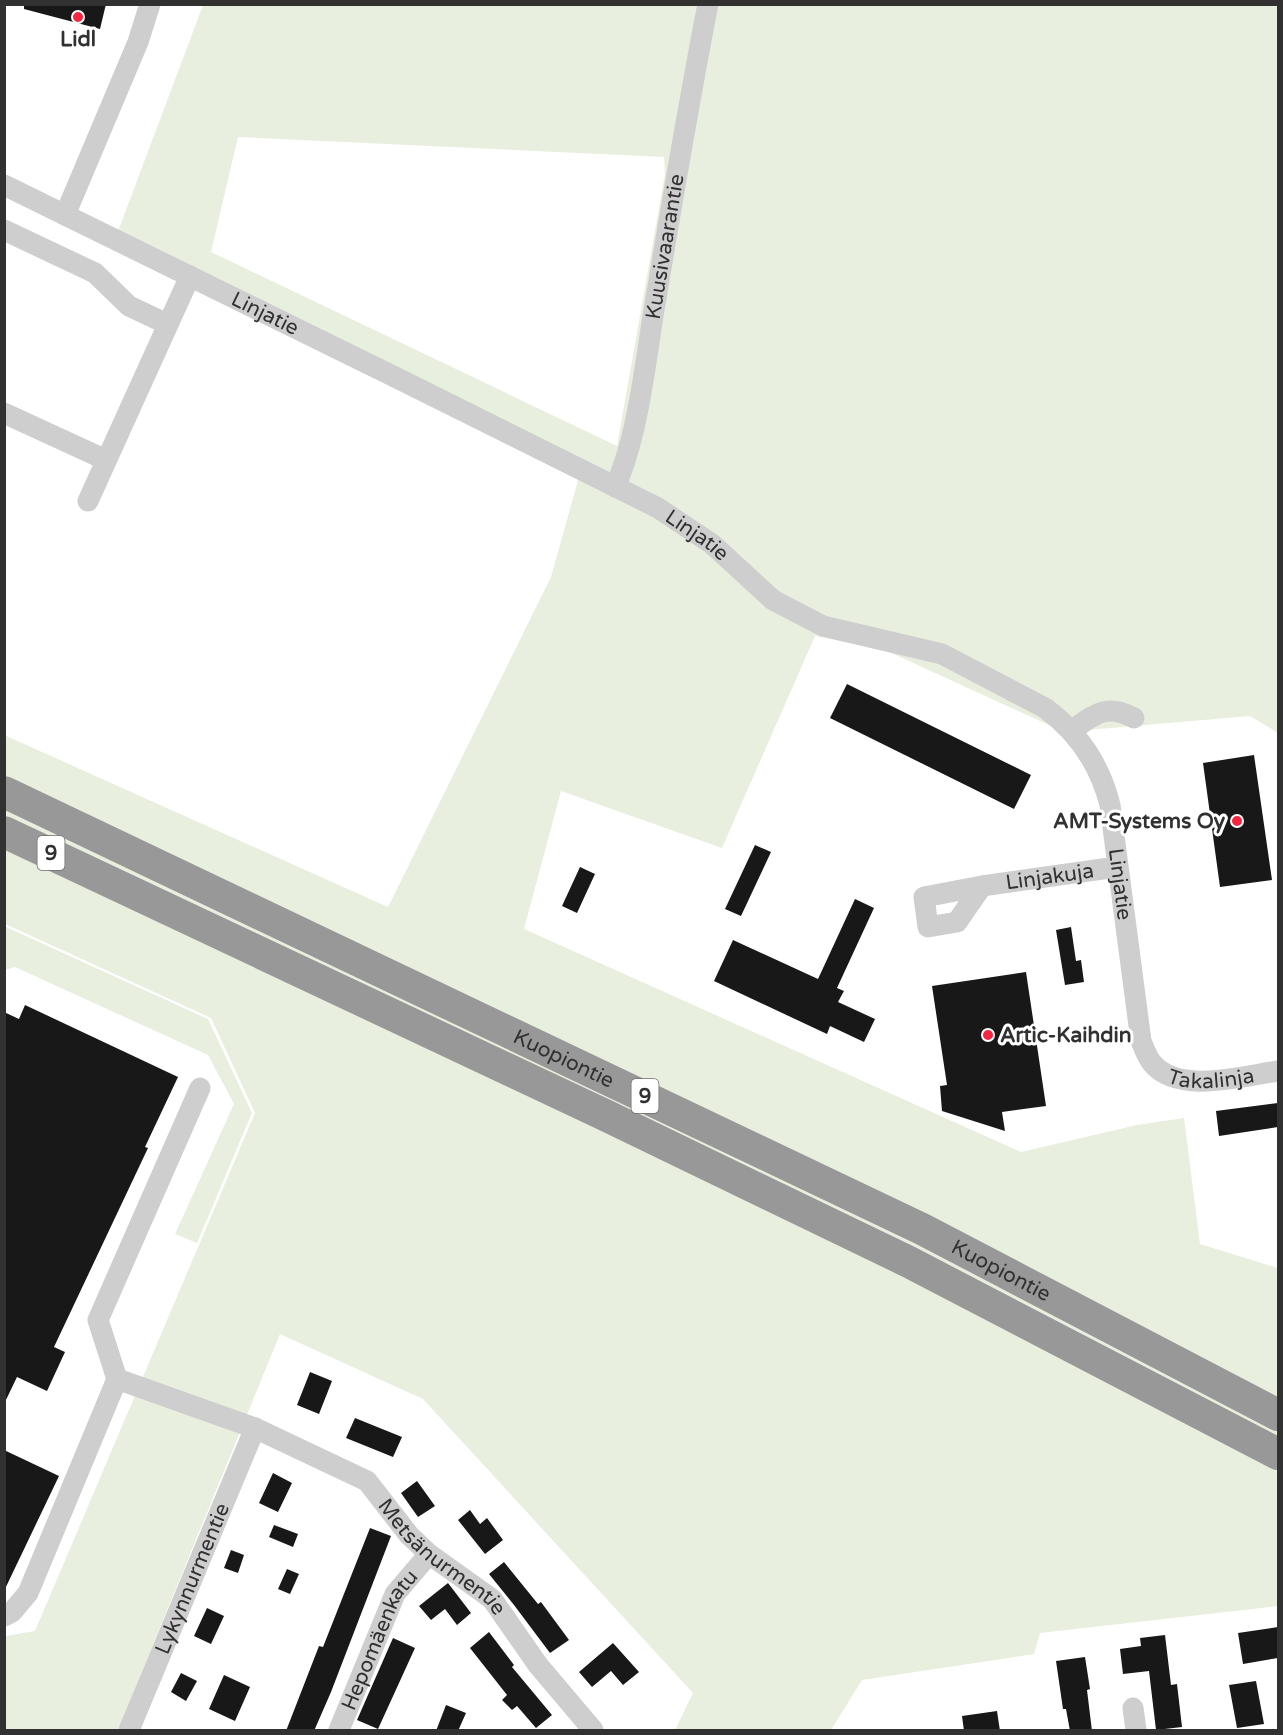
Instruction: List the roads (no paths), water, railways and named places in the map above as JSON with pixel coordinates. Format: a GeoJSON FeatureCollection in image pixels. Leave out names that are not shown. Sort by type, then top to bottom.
{"type":"FeatureCollection","features":[{"type":"Feature","properties":{"kind":"highway","name":"Kuopiontie"},"geometry":{"type":"LineString","coordinates":[[4,792],[922,1229],[1278,1415]]}},
{"type":"Feature","properties":{"kind":"highway","name":"Kuopiontie"},"geometry":{"type":"LineString","coordinates":[[4,832],[597,1111],[909,1262],[1278,1454]]}},
{"type":"Feature","properties":{"kind":"street"},"geometry":{"type":"LineString","coordinates":[[65,215],[124,75],[150,4]]}},
{"type":"Feature","properties":{"kind":"street","name":"Kuusivaarantie"},"geometry":{"type":"LineString","coordinates":[[615,487],[626,463],[708,4]]}},
{"type":"Feature","properties":{"kind":"street","name":"Linjatie"},"geometry":{"type":"LineString","coordinates":[[4,185],[658,508],[712,543],[773,600],[823,626],[942,654],[1045,708],[1071,731],[1094,761],[1106,789],[1141,1041],[1151,1062]]}},
{"type":"Feature","properties":{"kind":"street"},"geometry":{"type":"LineString","coordinates":[[4,230],[95,273],[129,306],[167,324]]}},
{"type":"Feature","properties":{"kind":"street"},"geometry":{"type":"LineString","coordinates":[[88,501],[190,276]]}},
{"type":"Feature","properties":{"kind":"street"},"geometry":{"type":"LineString","coordinates":[[4,413],[106,460]]}},
{"type":"Feature","properties":{"kind":"street"},"geometry":{"type":"LineString","coordinates":[[1071,731],[1096,714],[1105,711],[1115,710],[1134,718]]}},
{"type":"Feature","properties":{"kind":"street","name":"Linjakuja"},"geometry":{"type":"LineString","coordinates":[[982,886],[1117,867]]}},
{"type":"Feature","properties":{"kind":"street","name":"Takalinja"},"geometry":{"type":"LineString","coordinates":[[1151,1062],[1166,1075],[1196,1082],[1278,1071]]}},
{"type":"Feature","properties":{"kind":"street"},"geometry":{"type":"LineString","coordinates":[[4,1616],[12,1612],[28,1593],[117,1378],[98,1320],[200,1088]]}},
{"type":"Feature","properties":{"kind":"street","name":"Metsänurmentie"},"geometry":{"type":"LineString","coordinates":[[117,1378],[255,1428],[367,1481],[409,1534],[429,1554],[492,1599],[538,1665],[593,1731]]}},
{"type":"Feature","properties":{"kind":"street","name":"Lykynnurmentie"},"geometry":{"type":"LineString","coordinates":[[129,1731],[255,1428]]}},
{"type":"Feature","properties":{"kind":"street","name":"Hepomäenkatu"},"geometry":{"type":"LineString","coordinates":[[339,1731],[395,1594],[429,1554]]}},
{"type":"Feature","properties":{"kind":"street"},"geometry":{"type":"LineString","coordinates":[[1133,1708],[1136,1731]]}},
{"type":"Feature","properties":{"kind":"place","name":"Lidl"},"geometry":{"type":"Point","coordinates":[78,17]}},
{"type":"Feature","properties":{"kind":"place","name":"AMT-Systems Oy"},"geometry":{"type":"Point","coordinates":[1237,821]}},
{"type":"Feature","properties":{"kind":"place","name":"Artic-Kaihdin"},"geometry":{"type":"Point","coordinates":[988,1035]}}]}
